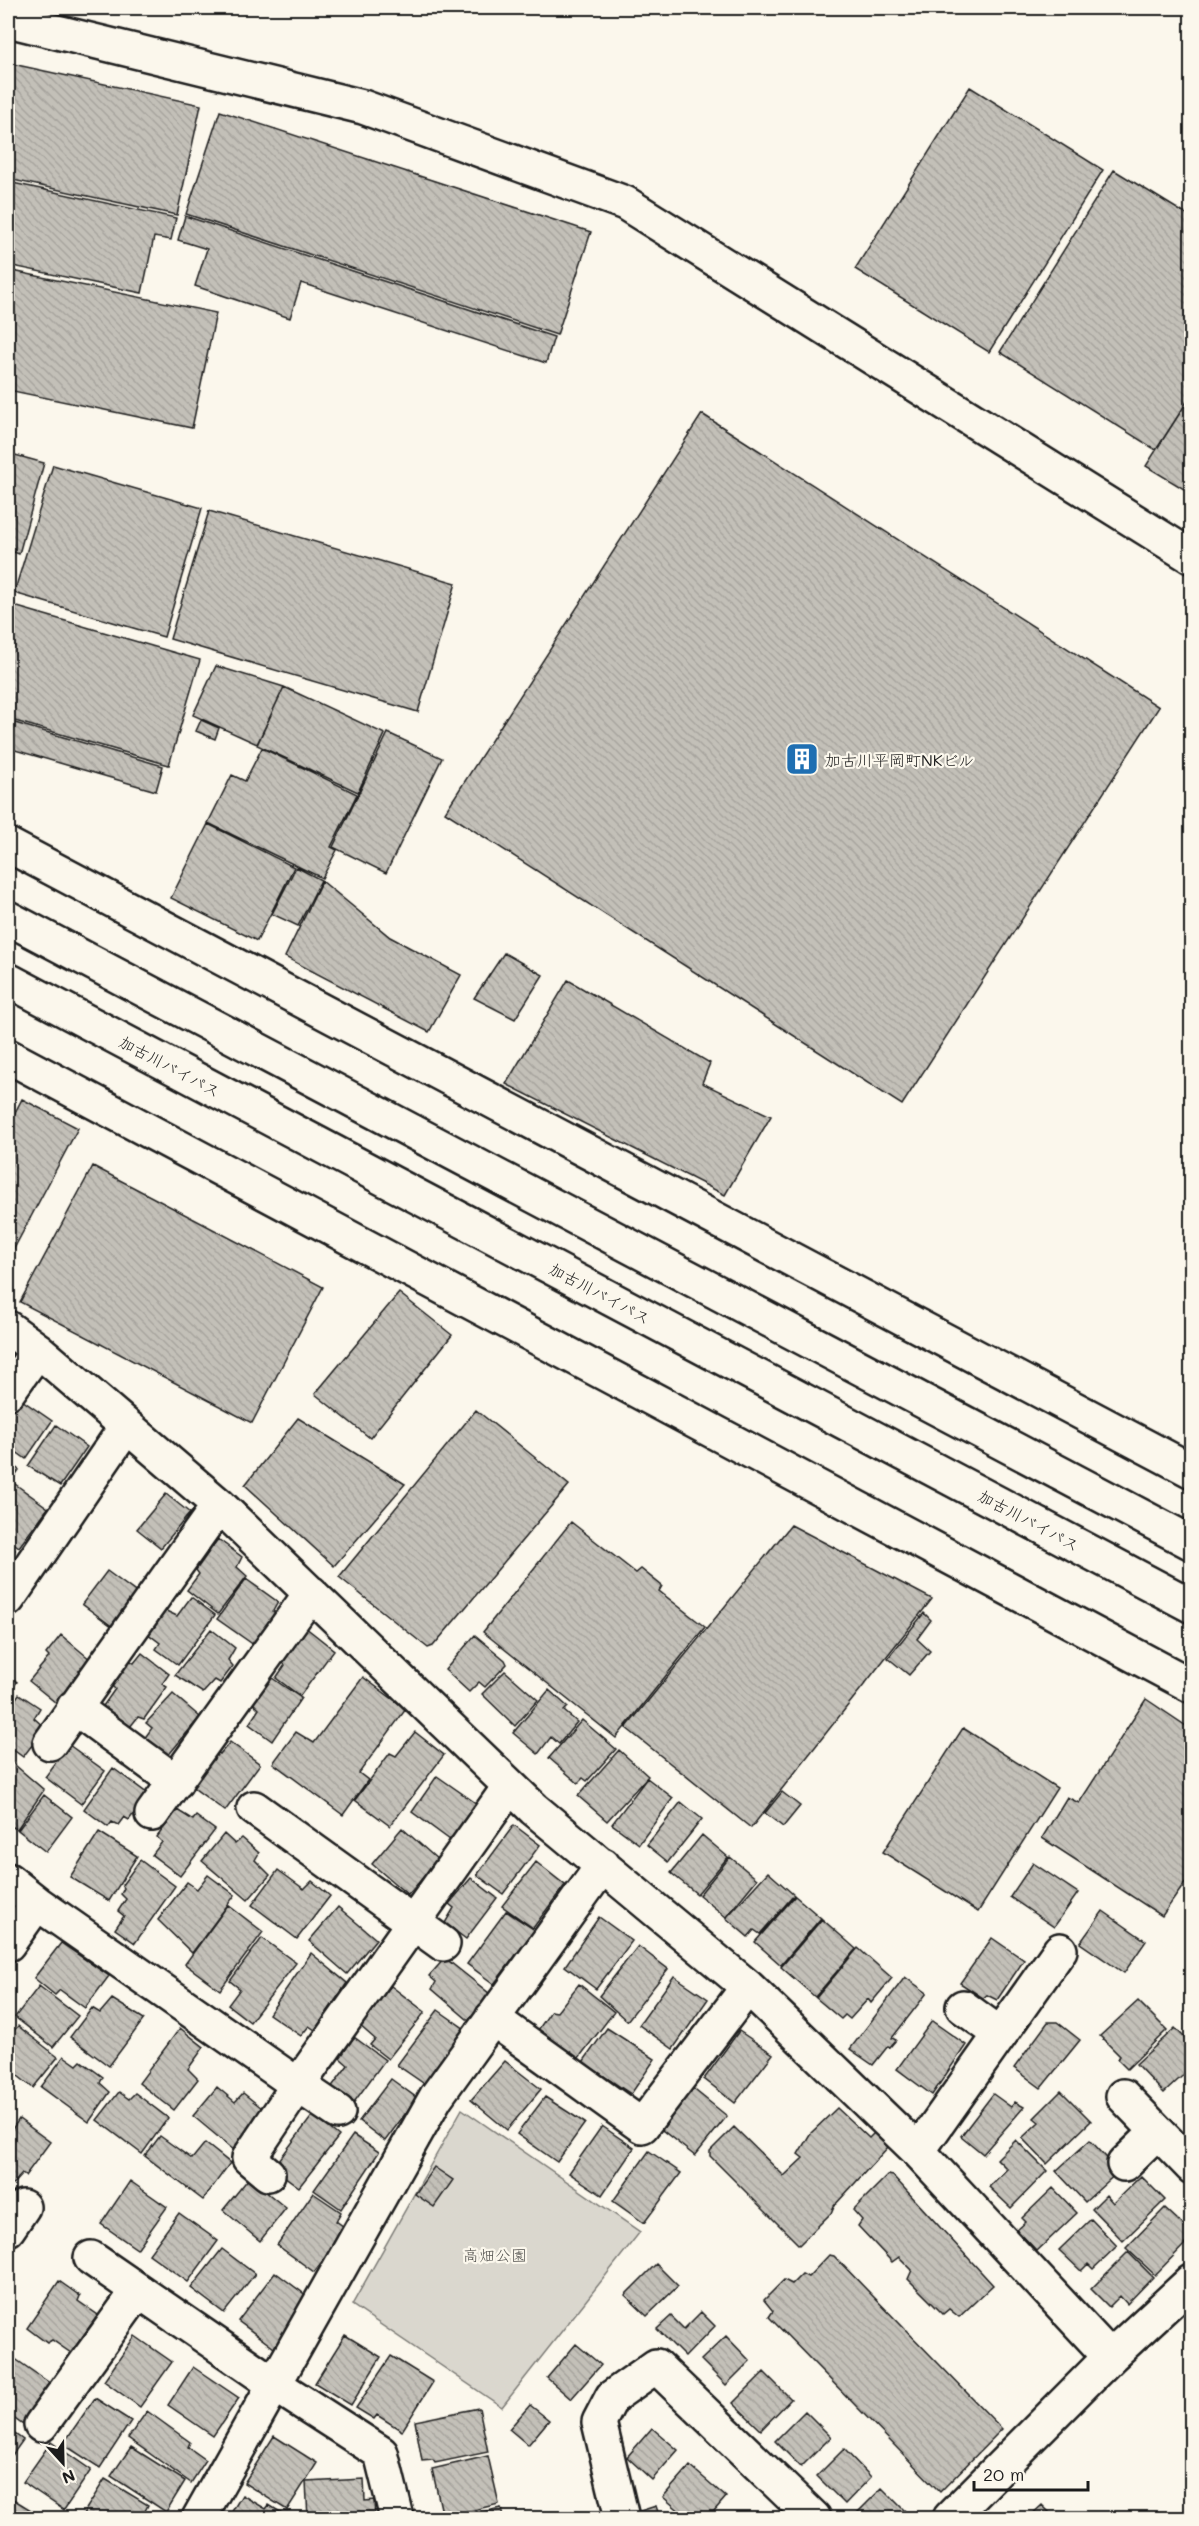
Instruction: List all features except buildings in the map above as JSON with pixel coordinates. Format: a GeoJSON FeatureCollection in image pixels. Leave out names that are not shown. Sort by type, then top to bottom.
{"type":"FeatureCollection","features":[{"type":"Feature","properties":{"kind":"main road"},"geometry":{"type":"LineString","coordinates":[[8,20],[363,106],[625,203],[1191,557]]}},
{"type":"Feature","properties":{"kind":"main road"},"geometry":{"type":"LineString","coordinates":[[8,846],[1191,1471]]}},
{"type":"Feature","properties":{"kind":"main road"},"geometry":{"type":"LineString","coordinates":[[8,918],[1191,1543]]}},
{"type":"Feature","properties":{"kind":"main road","name":"加古川バイパス"},"geometry":{"type":"LineString","coordinates":[[8,980],[1191,1606]]}},
{"type":"Feature","properties":{"kind":"main road"},"geometry":{"type":"LineString","coordinates":[[8,1056],[1191,1686]]}},
{"type":"Feature","properties":{"kind":"main road"},"geometry":{"type":"LineString","coordinates":[[8,1328],[38,1350],[219,1505],[510,1785],[748,1987],[918,2151],[1110,2357]]}},
{"type":"Feature","properties":{"kind":"main road"},"geometry":{"type":"LineString","coordinates":[[8,1392],[38,1350]]}},
{"type":"Feature","properties":{"kind":"main road"},"geometry":{"type":"LineString","coordinates":[[8,1599],[126,1427]]}},
{"type":"Feature","properties":{"kind":"main road"},"geometry":{"type":"LineString","coordinates":[[50,1743],[219,1505]]}},
{"type":"Feature","properties":{"kind":"main road"},"geometry":{"type":"LineString","coordinates":[[152,1814],[311,1593]]}},
{"type":"Feature","properties":{"kind":"main road"},"geometry":{"type":"LineString","coordinates":[[74,1707],[176,1782]]}},
{"type":"Feature","properties":{"kind":"main road"},"geometry":{"type":"LineString","coordinates":[[268,2174],[249,2158],[510,1785]]}},
{"type":"Feature","properties":{"kind":"main road"},"geometry":{"type":"LineString","coordinates":[[254,1808],[443,1944]]}},
{"type":"Feature","properties":{"kind":"main road"},"geometry":{"type":"LineString","coordinates":[[200,2518],[436,2097],[603,1865]]}},
{"type":"Feature","properties":{"kind":"main road"},"geometry":{"type":"LineString","coordinates":[[8,1880],[37,1903],[338,2112]]}},
{"type":"Feature","properties":{"kind":"main road"},"geometry":{"type":"LineString","coordinates":[[8,1944],[37,1903]]}},
{"type":"Feature","properties":{"kind":"main road"},"geometry":{"type":"LineString","coordinates":[[918,2151],[1060,1950]]}},
{"type":"Feature","properties":{"kind":"main road"},"geometry":{"type":"LineString","coordinates":[[492,2018],[642,2126],[748,1987]]}},
{"type":"Feature","properties":{"kind":"main road"},"geometry":{"type":"LineString","coordinates":[[963,2007],[1000,2034]]}},
{"type":"Feature","properties":{"kind":"main road"},"geometry":{"type":"LineString","coordinates":[[1123,2096],[1191,2167]]}},
{"type":"Feature","properties":{"kind":"main road"},"geometry":{"type":"LineString","coordinates":[[1124,2164],[1157,2132]]}},
{"type":"Feature","properties":{"kind":"main road"},"geometry":{"type":"LineString","coordinates":[[91,2258],[274,2384],[381,2453],[397,2518]]}},
{"type":"Feature","properties":{"kind":"main road"},"geometry":{"type":"LineString","coordinates":[[950,2518],[1110,2357],[1191,2281]]}},
{"type":"Feature","properties":{"kind":"main road"},"geometry":{"type":"LineString","coordinates":[[41,2425],[138,2291]]}},
{"type":"Feature","properties":{"kind":"main road"},"geometry":{"type":"LineString","coordinates":[[622,2518],[599,2422],[612,2397],[656,2366],[814,2518]]}},
{"type":"Feature","properties":{"kind":"green space","name":"高畑公園"},"geometry":{"type":"Polygon","coordinates":[[[462,2109],[640,2232],[502,2407],[352,2305],[462,2109]]]}},
{"type":"Feature","properties":{"kind":"place","name":"加古川平岡町NKビル"},"geometry":{"type":"Point","coordinates":[802,759]}}]}
